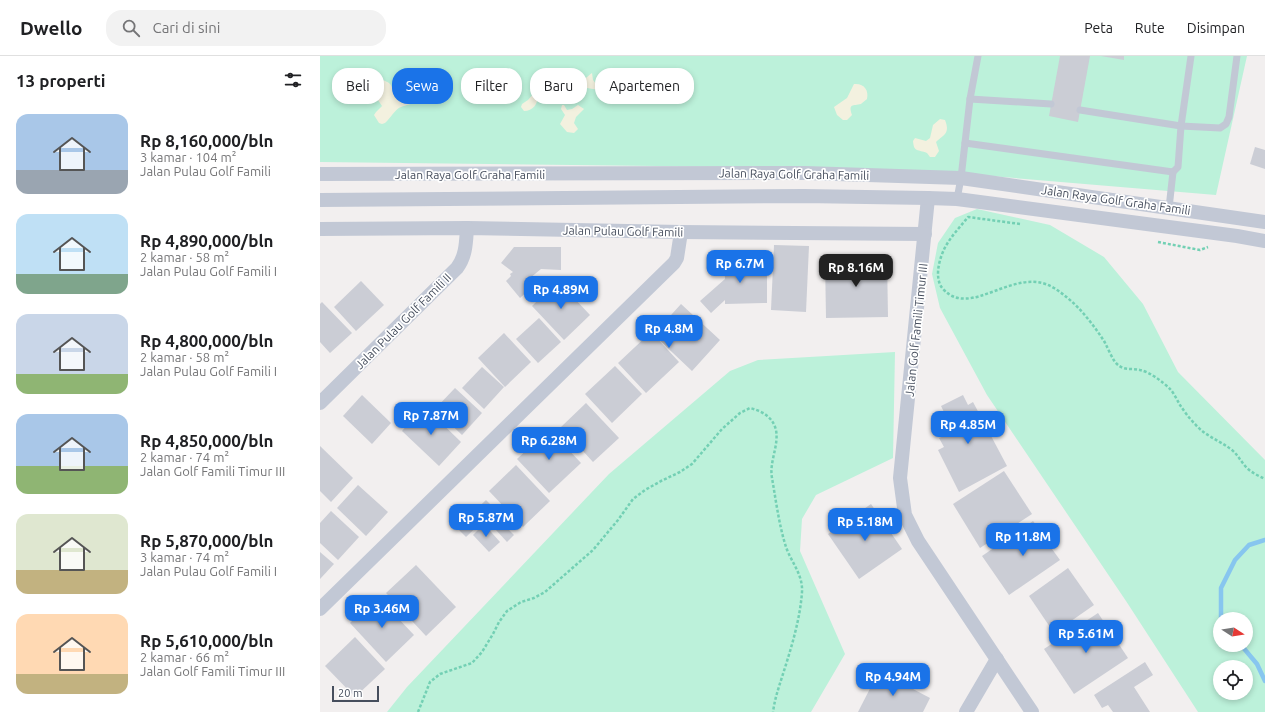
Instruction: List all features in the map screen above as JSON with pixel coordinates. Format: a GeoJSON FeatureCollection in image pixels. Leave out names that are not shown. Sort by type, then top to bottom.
{"type":"FeatureCollection","features":[{"type":"Feature","properties":{"kind":"street","name":"Jalan Raya Golf Graha Famili"},"geometry":{"type":"LineString","coordinates":[[320,174],[806,173],[961,178],[1265,222]]}},
{"type":"Feature","properties":{"kind":"street"},"geometry":{"type":"LineString","coordinates":[[804,196],[806,173]]}},
{"type":"Feature","properties":{"kind":"street","name":"Jalan Raya Golf Graha Famili"},"geometry":{"type":"LineString","coordinates":[[320,200],[804,196],[928,198],[957,200],[1182,228],[1265,241]]}},
{"type":"Feature","properties":{"kind":"street","name":"Jalan Golf Famili Timur III"},"geometry":{"type":"LineString","coordinates":[[928,198],[900,478],[905,514],[918,541],[1032,712]]}},
{"type":"Feature","properties":{"kind":"street"},"geometry":{"type":"LineString","coordinates":[[1167,227],[1169,208]]}},
{"type":"Feature","properties":{"kind":"street"},"geometry":{"type":"LineString","coordinates":[[1182,228],[1184,210]]}},
{"type":"Feature","properties":{"kind":"street","name":"Jalan Pulau Golf Famili"},"geometry":{"type":"LineString","coordinates":[[320,229],[467,228],[680,232],[925,234]]}},
{"type":"Feature","properties":{"kind":"street","name":"Jalan Pulau Golf Famili II"},"geometry":{"type":"LineString","coordinates":[[320,403],[457,268],[462,262],[465,253],[467,228]]}},
{"type":"Feature","properties":{"kind":"street"},"geometry":{"type":"LineString","coordinates":[[320,609],[674,263],[677,258],[680,232]]}},
{"type":"Feature","properties":{"kind":"street"},"geometry":{"type":"LineString","coordinates":[[966,712],[997,659]]}},
{"type":"Feature","properties":{"kind":"lane"},"geometry":{"type":"LineString","coordinates":[[957,200],[970,99],[978,56]]}},
{"type":"Feature","properties":{"kind":"lane"},"geometry":{"type":"LineString","coordinates":[[1169,208],[1173,172],[1178,167],[1181,126],[1190,56]]}},
{"type":"Feature","properties":{"kind":"lane"},"geometry":{"type":"LineString","coordinates":[[1080,110],[1181,126],[1220,128],[1226,124],[1229,117],[1237,56]]}},
{"type":"Feature","properties":{"kind":"lane"},"geometry":{"type":"LineString","coordinates":[[970,99],[1051,104]]}},
{"type":"Feature","properties":{"kind":"lane"},"geometry":{"type":"LineString","coordinates":[[965,143],[1173,172]]}},
{"type":"Feature","properties":{"kind":"path"},"geometry":{"type":"LineString","coordinates":[[1023,224],[968,217],[947,244],[940,260],[938,279],[943,289],[950,295],[961,299],[978,298],[1026,281],[1053,287],[1068,298],[1089,320],[1108,347],[1116,364],[1125,369],[1140,370],[1154,377],[1171,390],[1183,409],[1206,435],[1232,450],[1247,468],[1265,479]]}},
{"type":"Feature","properties":{"kind":"path"},"geometry":{"type":"LineString","coordinates":[[1156,242],[1200,250],[1215,244]]}},
{"type":"Feature","properties":{"kind":"path"},"geometry":{"type":"LineString","coordinates":[[418,712],[430,682],[440,674],[472,663],[482,652],[507,611],[521,602],[534,598],[545,592],[593,550],[633,499],[645,490],[692,464],[722,429],[740,413],[750,408],[759,410],[768,416],[776,430],[776,442],[771,472],[786,548],[800,574],[802,589],[800,610],[782,677],[775,697],[773,712]]}},
{"type":"Feature","properties":{"kind":"green space"},"geometry":{"type":"Polygon","coordinates":[[[320,56],[1247,56],[1216,195],[967,174],[821,168],[320,162],[320,56]]]}},
{"type":"Feature","properties":{"kind":"green space"},"geometry":{"type":"Polygon","coordinates":[[[977,209],[1050,225],[1104,257],[1143,304],[1178,372],[1265,460],[1265,712],[1198,712],[1126,601],[987,395],[940,308],[932,274],[938,243],[955,218],[977,209]]]}},
{"type":"Feature","properties":{"kind":"green space"},"geometry":{"type":"Polygon","coordinates":[[[895,352],[893,458],[816,495],[802,519],[800,551],[845,654],[811,712],[387,712],[407,687],[609,474],[730,371],[758,360],[895,352]]]}},
{"type":"Feature","properties":{"kind":"sand"},"geometry":{"type":"Polygon","coordinates":[[[592,73],[595,83],[595,89],[587,88],[587,77],[592,73]]]}},
{"type":"Feature","properties":{"kind":"sand"},"geometry":{"type":"Polygon","coordinates":[[[384,81],[391,86],[392,104],[410,104],[399,108],[385,123],[382,124],[379,123],[374,115],[382,106],[380,104],[384,104],[384,81]]]}},
{"type":"Feature","properties":{"kind":"sand"},"geometry":{"type":"Polygon","coordinates":[[[854,84],[861,85],[865,88],[867,99],[861,104],[852,106],[852,115],[847,120],[843,120],[837,115],[834,107],[847,98],[854,84]]]}},
{"type":"Feature","properties":{"kind":"sand"},"geometry":{"type":"Polygon","coordinates":[[[530,98],[530,104],[536,104],[530,110],[524,111],[521,107],[522,104],[530,98]]]}},
{"type":"Feature","properties":{"kind":"sand"},"geometry":{"type":"Polygon","coordinates":[[[562,105],[564,105],[567,110],[578,105],[584,109],[576,117],[574,123],[578,129],[574,133],[567,132],[560,124],[565,115],[561,109],[562,105]]]}},
{"type":"Feature","properties":{"kind":"sand"},"geometry":{"type":"Polygon","coordinates":[[[940,119],[945,120],[947,131],[936,142],[939,151],[935,157],[930,157],[927,153],[915,149],[913,141],[915,138],[926,141],[930,138],[933,125],[940,119]]]}},
{"type":"Feature","properties":{"kind":"building"},"geometry":{"type":"Polygon","coordinates":[[[1060,56],[1090,56],[1078,122],[1049,116],[1060,56]]]}},
{"type":"Feature","properties":{"kind":"building"},"geometry":{"type":"Polygon","coordinates":[[[1101,56],[1124,56],[1124,60],[1101,56]]]}},
{"type":"Feature","properties":{"kind":"building"},"geometry":{"type":"Polygon","coordinates":[[[1255,147],[1265,150],[1265,169],[1250,164],[1255,147]]]}},
{"type":"Feature","properties":{"kind":"building"},"geometry":{"type":"Polygon","coordinates":[[[774,245],[809,246],[806,312],[771,310],[774,245]]]}},
{"type":"Feature","properties":{"kind":"building"},"geometry":{"type":"Polygon","coordinates":[[[514,247],[561,247],[561,270],[541,269],[524,283],[530,289],[520,298],[506,281],[513,272],[501,263],[514,247]]]}},
{"type":"Feature","properties":{"kind":"building"},"geometry":{"type":"Polygon","coordinates":[[[767,258],[767,303],[725,304],[725,300],[711,313],[700,301],[725,279],[724,259],[767,258]]]}},
{"type":"Feature","properties":{"kind":"building"},"geometry":{"type":"Polygon","coordinates":[[[887,258],[888,317],[826,318],[825,259],[887,258]]]}},
{"type":"Feature","properties":{"kind":"building"},"geometry":{"type":"Polygon","coordinates":[[[361,281],[384,305],[356,331],[334,307],[361,281]]]}},
{"type":"Feature","properties":{"kind":"building"},"geometry":{"type":"Polygon","coordinates":[[[558,281],[590,315],[564,340],[532,306],[558,281]]]}},
{"type":"Feature","properties":{"kind":"building"},"geometry":{"type":"Polygon","coordinates":[[[322,302],[352,333],[330,353],[320,342],[320,304],[322,302]]]}},
{"type":"Feature","properties":{"kind":"building"},"geometry":{"type":"Polygon","coordinates":[[[681,304],[720,340],[692,371],[655,336],[679,362],[646,393],[618,363],[651,332],[653,335],[681,304]]]}},
{"type":"Feature","properties":{"kind":"building"},"geometry":{"type":"Polygon","coordinates":[[[539,318],[561,342],[538,363],[516,339],[539,318]]]}},
{"type":"Feature","properties":{"kind":"building"},"geometry":{"type":"Polygon","coordinates":[[[504,333],[531,362],[505,387],[478,358],[504,333]]]}},
{"type":"Feature","properties":{"kind":"building"},"geometry":{"type":"Polygon","coordinates":[[[615,366],[642,394],[612,423],[585,394],[615,366]]]}},
{"type":"Feature","properties":{"kind":"building"},"geometry":{"type":"Polygon","coordinates":[[[482,367],[504,387],[484,409],[462,388],[482,367]]]}},
{"type":"Feature","properties":{"kind":"building"},"geometry":{"type":"Polygon","coordinates":[[[455,388],[482,413],[462,435],[435,409],[455,388]]]}},
{"type":"Feature","properties":{"kind":"building"},"geometry":{"type":"Polygon","coordinates":[[[362,395],[391,423],[372,444],[343,416],[362,395]]]}},
{"type":"Feature","properties":{"kind":"building"},"geometry":{"type":"Polygon","coordinates":[[[963,395],[968,405],[973,402],[1007,466],[959,492],[938,450],[944,447],[939,438],[949,434],[941,419],[946,416],[941,406],[963,395]]]}},
{"type":"Feature","properties":{"kind":"building"},"geometry":{"type":"Polygon","coordinates":[[[586,403],[619,438],[593,462],[561,427],[586,403]]]}},
{"type":"Feature","properties":{"kind":"building"},"geometry":{"type":"Polygon","coordinates":[[[424,406],[461,442],[439,466],[402,431],[424,406]]]}},
{"type":"Feature","properties":{"kind":"building"},"geometry":{"type":"Polygon","coordinates":[[[549,429],[581,463],[549,493],[517,459],[549,429]]]}},
{"type":"Feature","properties":{"kind":"building"},"geometry":{"type":"Polygon","coordinates":[[[320,446],[353,478],[331,502],[320,491],[320,446]]]}},
{"type":"Feature","properties":{"kind":"building"},"geometry":{"type":"Polygon","coordinates":[[[516,465],[550,501],[523,527],[489,491],[516,465]]]}},
{"type":"Feature","properties":{"kind":"building"},"geometry":{"type":"Polygon","coordinates":[[[1004,471],[1032,514],[980,548],[953,504],[1004,471]]]}},
{"type":"Feature","properties":{"kind":"building"},"geometry":{"type":"Polygon","coordinates":[[[358,485],[388,512],[366,536],[337,508],[358,485]]]}},
{"type":"Feature","properties":{"kind":"building"},"geometry":{"type":"Polygon","coordinates":[[[486,500],[495,509],[466,537],[457,528],[486,500]]]}},
{"type":"Feature","properties":{"kind":"building"},"geometry":{"type":"Polygon","coordinates":[[[871,504],[902,549],[859,579],[828,534],[871,504]]]}},
{"type":"Feature","properties":{"kind":"building"},"geometry":{"type":"Polygon","coordinates":[[[331,511],[359,537],[338,560],[320,543],[320,523],[331,511]]]}},
{"type":"Feature","properties":{"kind":"building"},"geometry":{"type":"Polygon","coordinates":[[[1033,521],[1039,529],[1045,525],[1058,545],[1052,549],[1060,560],[1009,595],[982,556],[1033,521]]]}},
{"type":"Feature","properties":{"kind":"building"},"geometry":{"type":"Polygon","coordinates":[[[484,524],[500,542],[489,552],[473,535],[484,524]]]}},
{"type":"Feature","properties":{"kind":"building"},"geometry":{"type":"Polygon","coordinates":[[[503,524],[514,535],[507,542],[496,530],[503,524]]]}},
{"type":"Feature","properties":{"kind":"building"},"geometry":{"type":"Polygon","coordinates":[[[320,552],[334,564],[320,579],[320,552]]]}},
{"type":"Feature","properties":{"kind":"building"},"geometry":{"type":"Polygon","coordinates":[[[416,565],[456,607],[426,636],[386,593],[416,565]]]}},
{"type":"Feature","properties":{"kind":"building"},"geometry":{"type":"Polygon","coordinates":[[[1068,568],[1094,605],[1054,633],[1029,596],[1068,568]]]}},
{"type":"Feature","properties":{"kind":"building"},"geometry":{"type":"Polygon","coordinates":[[[377,596],[414,635],[386,662],[350,623],[377,596]]]}},
{"type":"Feature","properties":{"kind":"building"},"geometry":{"type":"Polygon","coordinates":[[[1098,613],[1128,658],[1074,694],[1044,649],[1098,613]]]}},
{"type":"Feature","properties":{"kind":"building"},"geometry":{"type":"Polygon","coordinates":[[[355,637],[385,669],[355,697],[325,666],[355,637]]]}},
{"type":"Feature","properties":{"kind":"building"},"geometry":{"type":"Polygon","coordinates":[[[1145,662],[1153,675],[1134,687],[1150,712],[1113,712],[1108,705],[1102,708],[1094,695],[1145,662]]]}},
{"type":"Feature","properties":{"kind":"building"},"geometry":{"type":"Polygon","coordinates":[[[879,671],[930,698],[923,712],[858,712],[879,671]]]}},
{"type":"Feature","properties":{"kind":"waterway"},"geometry":{"type":"LineString","coordinates":[[1221,612],[1221,588],[1235,560],[1249,545],[1265,540]]}},
{"type":"Feature","properties":{"kind":"waterway"},"geometry":{"type":"LineString","coordinates":[[1247,652],[1257,664],[1265,681]]}}]}
